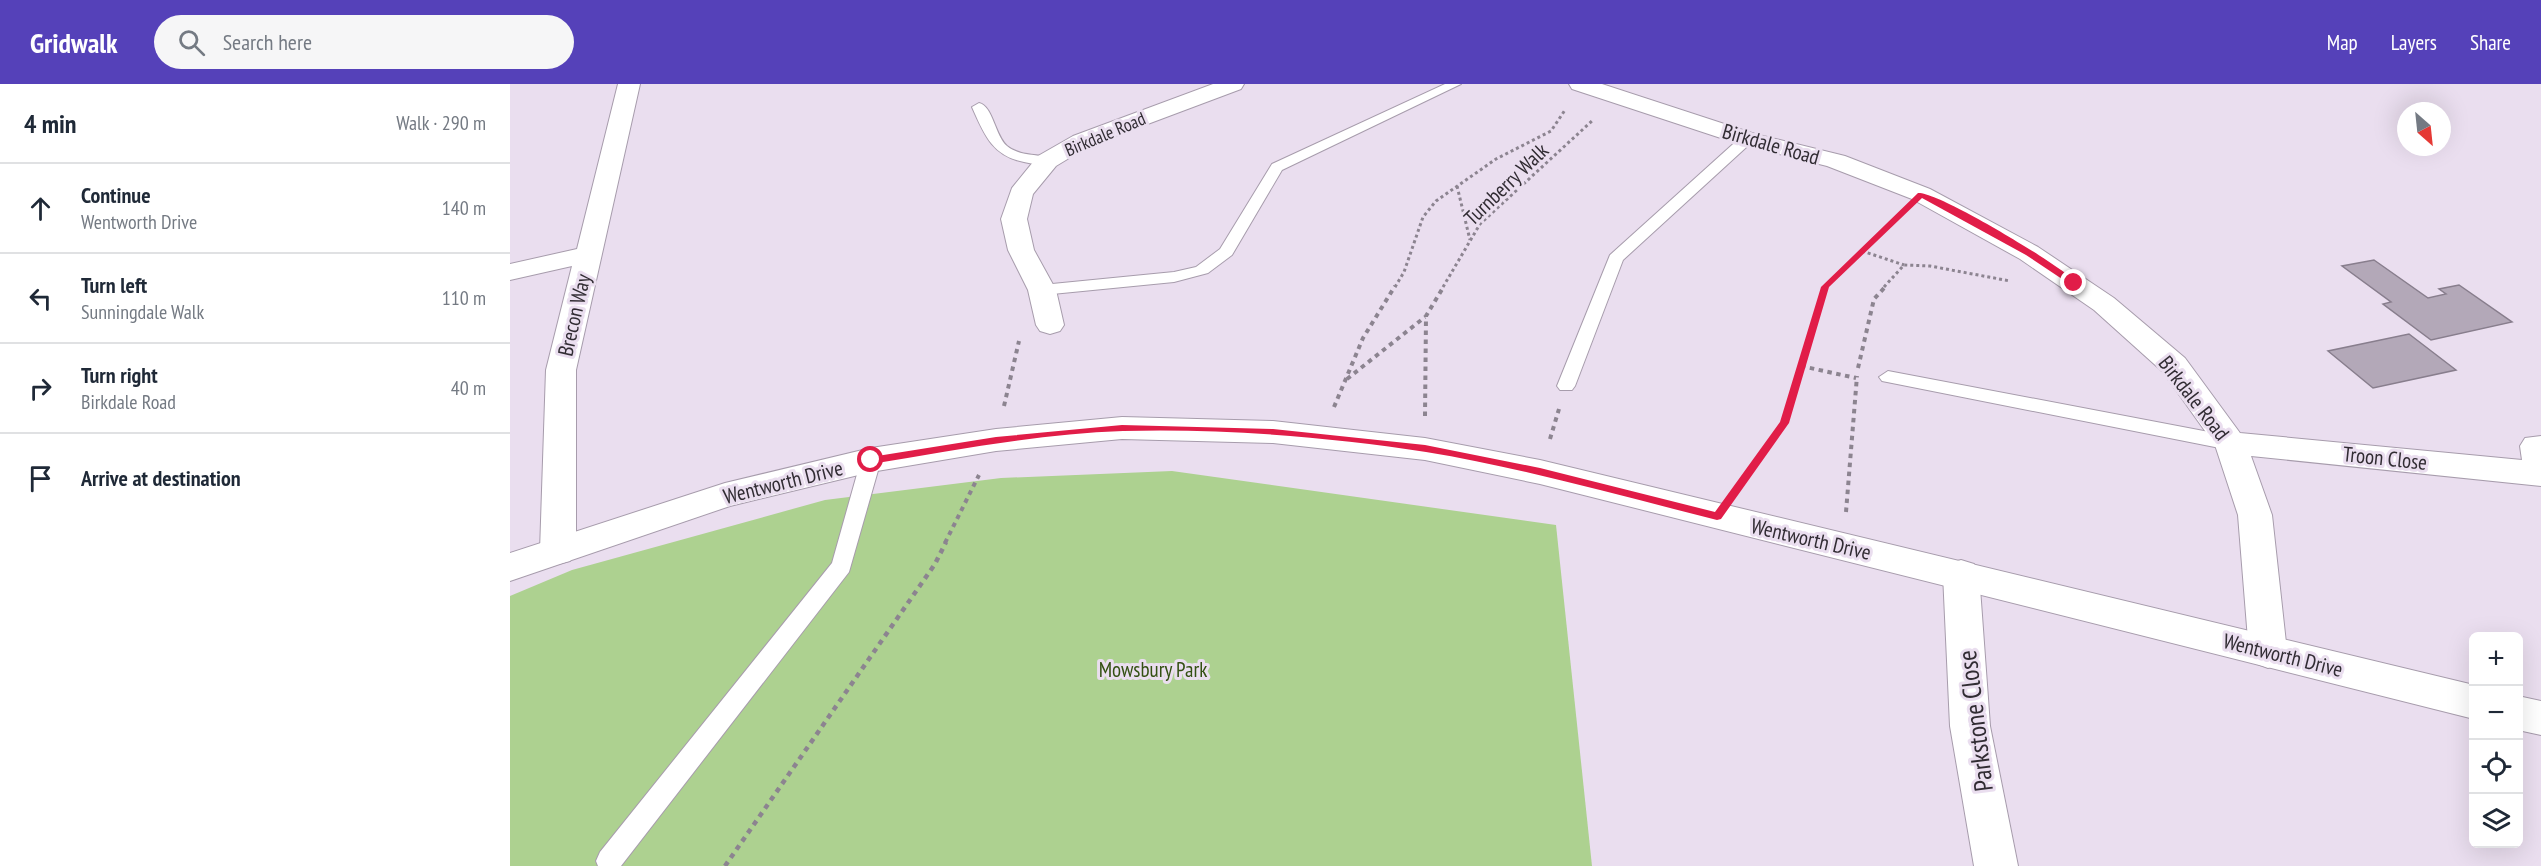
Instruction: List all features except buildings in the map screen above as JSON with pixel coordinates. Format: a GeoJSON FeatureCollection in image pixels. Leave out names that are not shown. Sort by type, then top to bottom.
{"type":"FeatureCollection","features":[{"type":"Feature","properties":{"kind":"street","name":"Brecon Way"},"geometry":{"type":"LineString","coordinates":[[558,551],[561,370],[628,84]]}},
{"type":"Feature","properties":{"kind":"street","name":"Birkdale Road"},"geometry":{"type":"LineString","coordinates":[[1050,325],[1042,290],[1021,250],[1014,219],[1021,193],[1047,161],[1081,141],[1233,84]]}},
{"type":"Feature","properties":{"kind":"street","name":"Birkdale Road"},"geometry":{"type":"LineString","coordinates":[[1574,94],[1618,96],[1747,139],[1836,161],[1921,194],[1960,213],[2029,253],[2104,304],[2174,365],[2230,443],[2255,515],[2268,652]]}},
{"type":"Feature","properties":{"kind":"street"},"geometry":{"type":"LineString","coordinates":[[510,272],[589,254]]}},
{"type":"Feature","properties":{"kind":"street","name":"Wentworth Drive"},"geometry":{"type":"LineString","coordinates":[[510,567],[725,495],[871,460],[996,440],[1122,428],[1273,432],[1425,449],[1540,472],[2469,701]]}},
{"type":"Feature","properties":{"kind":"street","name":"Troon Close"},"geometry":{"type":"LineString","coordinates":[[2230,443],[2541,474],[2536,446]]}},
{"type":"Feature","properties":{"kind":"street","name":"Parkstone Close"},"geometry":{"type":"LineString","coordinates":[[1961,574],[1970,726],[1996,866]]}},
{"type":"Feature","properties":{"kind":"street"},"geometry":{"type":"LineString","coordinates":[[2523,713],[2541,718]]}},
{"type":"Feature","properties":{"kind":"lane"},"geometry":{"type":"LineString","coordinates":[[1042,290],[1174,277],[1202,270],[1226,252],[1277,167],[1455,84]]}},
{"type":"Feature","properties":{"kind":"lane"},"geometry":{"type":"LineString","coordinates":[[980,107],[996,146],[1015,158],[1047,161]]}},
{"type":"Feature","properties":{"kind":"lane"},"geometry":{"type":"LineString","coordinates":[[1566,386],[1616,258],[1747,139]]}},
{"type":"Feature","properties":{"kind":"lane"},"geometry":{"type":"LineString","coordinates":[[1888,377],[2230,443]]}},
{"type":"Feature","properties":{"kind":"lane"},"geometry":{"type":"LineString","coordinates":[[609,861],[842,566],[871,460]]}},
{"type":"Feature","properties":{"kind":"path"},"geometry":{"type":"LineString","coordinates":[[1321,437],[1364,338],[1404,272],[1423,217],[1436,201],[1496,159],[1551,131],[1574,94]]}},
{"type":"Feature","properties":{"kind":"path","name":"Turnberry Walk"},"geometry":{"type":"LineString","coordinates":[[1425,449],[1426,316],[1480,225],[1618,96]]}},
{"type":"Feature","properties":{"kind":"path"},"geometry":{"type":"LineString","coordinates":[[1457,186],[1470,241]]}},
{"type":"Feature","properties":{"kind":"path"},"geometry":{"type":"LineString","coordinates":[[1717,516],[1784,423],[1825,287],[1921,194]]}},
{"type":"Feature","properties":{"kind":"path"},"geometry":{"type":"LineString","coordinates":[[1862,251],[1904,266]]}},
{"type":"Feature","properties":{"kind":"path"},"geometry":{"type":"LineString","coordinates":[[1346,380],[1426,316]]}},
{"type":"Feature","properties":{"kind":"path"},"geometry":{"type":"LineString","coordinates":[[725,866],[935,564],[996,440],[1021,333],[1050,325]]}},
{"type":"Feature","properties":{"kind":"path"},"geometry":{"type":"LineString","coordinates":[[1801,366],[1856,378],[1888,377]]}},
{"type":"Feature","properties":{"kind":"path"},"geometry":{"type":"LineString","coordinates":[[1540,472],[1566,386]]}},
{"type":"Feature","properties":{"kind":"green space","name":"Mowsbury Park"},"geometry":{"type":"Polygon","coordinates":[[[1172,471],[1556,525],[1592,866],[510,866],[510,596],[572,570],[825,500],[1001,478],[1172,471]]]}},
{"type":"Feature","properties":{"kind":"route"},"geometry":{"type":"LineString","coordinates":[[871,460],[996,440],[1122,428],[1273,432],[1425,449],[1540,472],[1717,516],[1784,423],[1825,287],[1921,194],[1960,213],[2029,253],[2074,283]]}}]}
